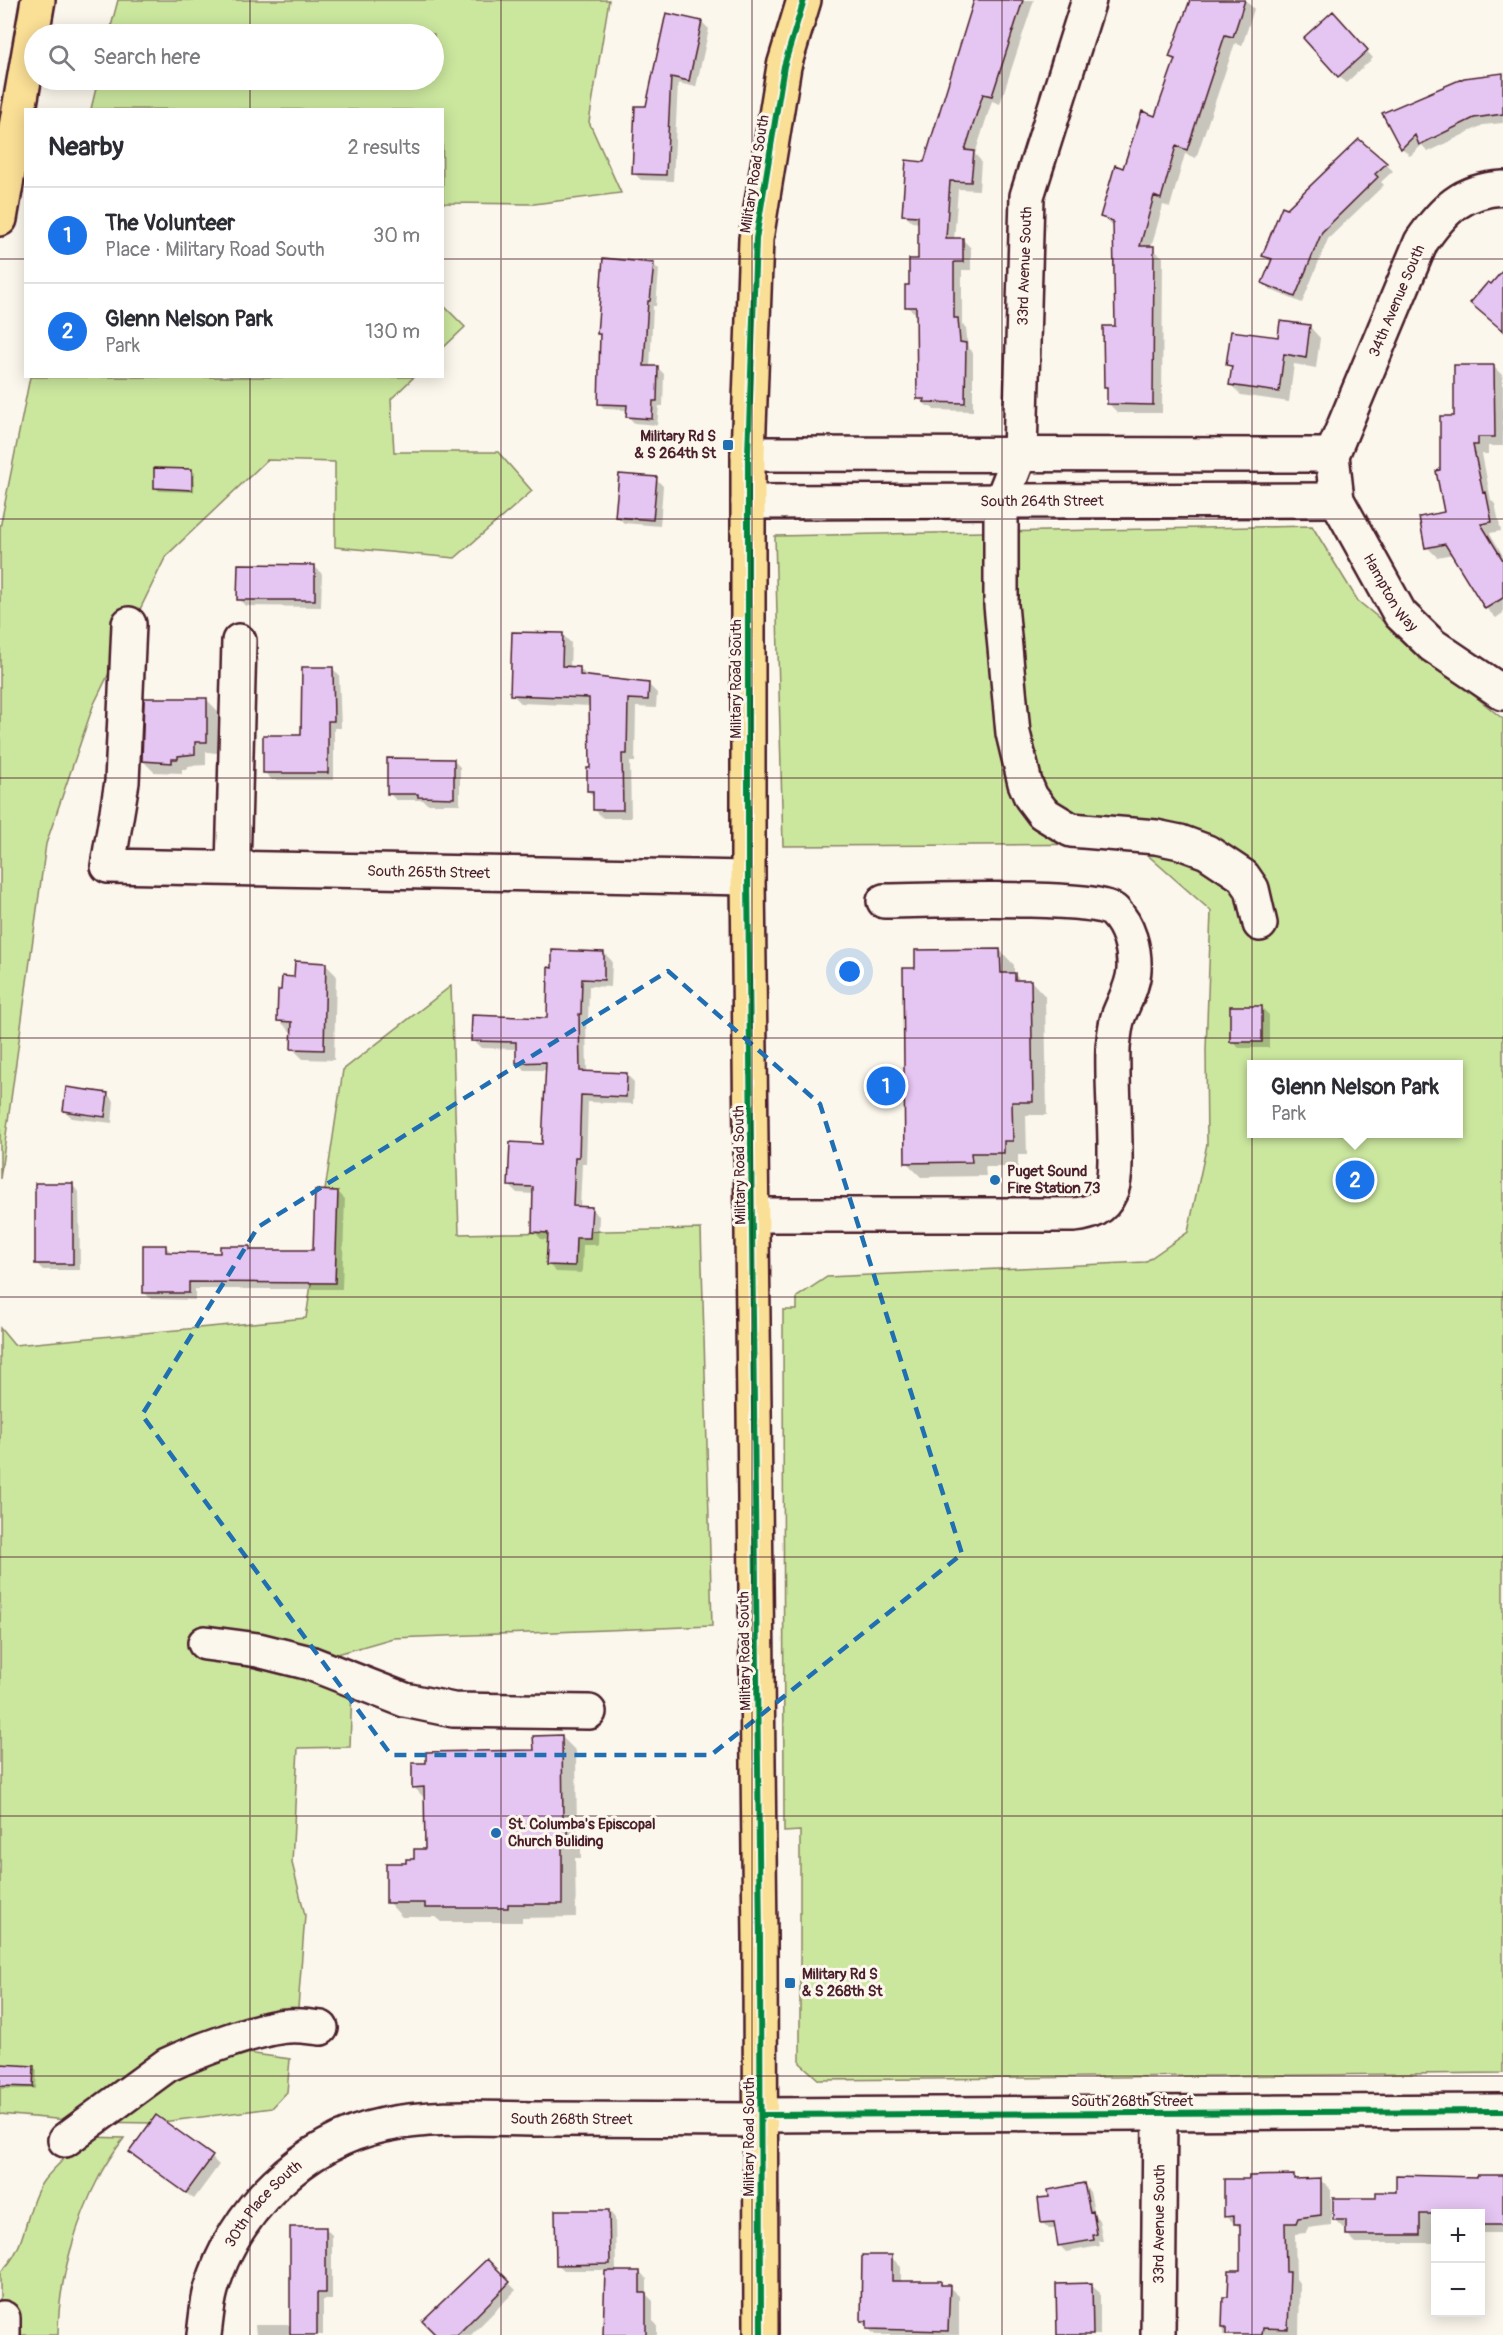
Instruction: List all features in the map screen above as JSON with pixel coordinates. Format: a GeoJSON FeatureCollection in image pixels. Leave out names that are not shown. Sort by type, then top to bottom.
{"type":"FeatureCollection","features":[{"type":"Feature","properties":{"kind":"main road"},"geometry":{"type":"LineString","coordinates":[[34,24],[38,0]]}},
{"type":"Feature","properties":{"kind":"main road","name":"Military Road South"},"geometry":{"type":"LineString","coordinates":[[761,2335],[753,1215],[748,878],[748,454],[756,239],[784,66],[804,0]]}},
{"type":"Feature","properties":{"kind":"main road"},"geometry":{"type":"LineString","coordinates":[[0,219],[24,81]]}},
{"type":"Feature","properties":{"kind":"street","name":"33rd Avenue South"},"geometry":{"type":"LineString","coordinates":[[1001,502],[1020,454],[1027,196],[1089,0]]}},
{"type":"Feature","properties":{"kind":"street","name":"34th Avenue South"},"geometry":{"type":"LineString","coordinates":[[1332,455],[1421,242],[1439,216],[1462,198],[1486,189],[1503,188]]}},
{"type":"Feature","properties":{"kind":"street"},"geometry":{"type":"LineString","coordinates":[[748,454],[1332,455]]}},
{"type":"Feature","properties":{"kind":"street","name":"Hampton Way"},"geometry":{"type":"LineString","coordinates":[[1332,455],[1337,500],[1400,614],[1432,645],[1503,693]]}},
{"type":"Feature","properties":{"kind":"street","name":"South 264th Street"},"geometry":{"type":"LineString","coordinates":[[748,502],[1337,500]]}},
{"type":"Feature","properties":{"kind":"street"},"geometry":{"type":"LineString","coordinates":[[1001,502],[1001,605],[1007,681],[1015,744],[1031,797],[1043,813],[1071,830],[1156,837],[1180,842],[1207,852],[1243,876],[1252,889],[1260,924]]}},
{"type":"Feature","properties":{"kind":"street","name":"South 265th Street"},"geometry":{"type":"LineString","coordinates":[[129,624],[122,782],[108,866],[748,878]]}},
{"type":"Feature","properties":{"kind":"street"},"geometry":{"type":"LineString","coordinates":[[233,868],[239,641]]}},
{"type":"Feature","properties":{"kind":"street"},"geometry":{"type":"LineString","coordinates":[[753,1215],[1074,1215],[1089,1213],[1102,1206],[1111,1192],[1115,1156],[1113,1047],[1117,1018],[1127,999],[1134,970],[1126,926],[1112,909],[1092,903],[1060,901],[884,902]]}},
{"type":"Feature","properties":{"kind":"street"},"geometry":{"type":"LineString","coordinates":[[205,1643],[258,1650],[310,1663],[405,1700],[453,1710],[589,1712]]}},
{"type":"Feature","properties":{"kind":"street"},"geometry":{"type":"LineString","coordinates":[[65,2140],[167,2065],[181,2058],[266,2030],[288,2026],[321,2028]]}},
{"type":"Feature","properties":{"kind":"street","name":"South 268th Street"},"geometry":{"type":"LineString","coordinates":[[384,2125],[447,2118],[761,2118],[1503,2111]]}},
{"type":"Feature","properties":{"kind":"street","name":"33rd Avenue South"},"geometry":{"type":"LineString","coordinates":[[1158,2335],[1160,2113]]}},
{"type":"Feature","properties":{"kind":"street","name":"30th Place South"},"geometry":{"type":"LineString","coordinates":[[204,2335],[211,2290],[226,2253],[252,2209],[291,2169],[336,2140],[384,2125]]}},
{"type":"Feature","properties":{"kind":"highlighted area"},"geometry":{"type":"Polygon","coordinates":[[[668,971],[820,1104],[962,1554],[711,1755],[391,1755],[142,1415],[258,1227],[668,971]]]}},
{"type":"Feature","properties":{"kind":"green space"},"geometry":{"type":"Polygon","coordinates":[[[118,0],[609,0],[589,122],[621,193],[534,204],[444,203],[444,108],[91,108],[96,90],[444,90],[444,24],[112,24],[118,0]]]}},
{"type":"Feature","properties":{"kind":"green space"},"geometry":{"type":"Polygon","coordinates":[[[444,306],[465,327],[444,347],[444,306]]]}},
{"type":"Feature","properties":{"kind":"green space"},"geometry":{"type":"Polygon","coordinates":[[[30,378],[413,378],[391,399],[394,452],[498,452],[532,491],[455,558],[335,547],[335,462],[267,460],[166,556],[93,706],[46,844],[0,1179],[0,528],[30,378]]]}},
{"type":"Feature","properties":{"kind":"green space"},"geometry":{"type":"Polygon","coordinates":[[[1312,526],[1358,601],[1503,719],[1503,2073],[819,2080],[800,2063],[800,1831],[784,1832],[783,1310],[797,1310],[797,1297],[827,1277],[1145,1262],[1188,1232],[1207,1144],[1206,1050],[1211,911],[1135,844],[783,846],[775,536],[1312,526]]]}},
{"type":"Feature","properties":{"kind":"green space"},"geometry":{"type":"Polygon","coordinates":[[[451,986],[459,1234],[701,1229],[712,1626],[393,1638],[299,1665],[352,1686],[350,1747],[298,1748],[292,1863],[305,1915],[298,2008],[183,2044],[290,2059],[287,2092],[272,2108],[154,2123],[90,2122],[0,2114],[0,1328],[14,1345],[306,1318],[343,1070],[451,986]]]}},
{"type":"Feature","properties":{"kind":"green space"},"geometry":{"type":"Polygon","coordinates":[[[87,2137],[124,2138],[101,2173],[76,2231],[61,2294],[58,2335],[0,2335],[0,2272],[16,2252],[33,2203],[44,2180],[87,2137]]]}},
{"type":"Feature","properties":{"kind":"building"},"geometry":{"type":"Polygon","coordinates":[[[974,0],[1023,0],[992,96],[983,94],[965,150],[974,151],[971,182],[950,181],[946,238],[963,238],[963,262],[954,262],[954,318],[958,318],[960,342],[966,343],[965,403],[924,402],[925,399],[917,399],[916,307],[905,307],[905,285],[909,285],[909,259],[918,259],[918,216],[902,215],[906,160],[924,162],[974,0]]]}},
{"type":"Feature","properties":{"kind":"building"},"geometry":{"type":"Polygon","coordinates":[[[1190,0],[1245,0],[1233,37],[1225,35],[1187,150],[1176,146],[1161,199],[1154,196],[1140,246],[1154,246],[1153,405],[1107,404],[1107,387],[1104,387],[1103,326],[1115,326],[1113,221],[1100,217],[1115,165],[1123,168],[1142,111],[1155,116],[1175,59],[1169,57],[1190,0]]]}},
{"type":"Feature","properties":{"kind":"building"},"geometry":{"type":"Polygon","coordinates":[[[1333,11],[1368,50],[1338,77],[1303,38],[1333,11]]]}},
{"type":"Feature","properties":{"kind":"building"},"geometry":{"type":"Polygon","coordinates":[[[666,13],[702,21],[689,81],[671,77],[666,175],[632,174],[635,106],[646,106],[666,13]]]}},
{"type":"Feature","properties":{"kind":"building"},"geometry":{"type":"Polygon","coordinates":[[[1503,73],[1503,114],[1474,118],[1419,145],[1415,135],[1401,149],[1382,113],[1464,78],[1503,73]]]}},
{"type":"Feature","properties":{"kind":"building"},"geometry":{"type":"Polygon","coordinates":[[[1359,139],[1387,163],[1375,174],[1378,177],[1322,232],[1295,297],[1262,283],[1272,259],[1262,256],[1282,206],[1287,208],[1359,139]]]}},
{"type":"Feature","properties":{"kind":"building"},"geometry":{"type":"Polygon","coordinates":[[[603,258],[654,263],[650,301],[648,301],[644,366],[658,366],[657,401],[653,401],[652,419],[626,417],[627,405],[598,404],[600,334],[597,334],[603,258]]]}},
{"type":"Feature","properties":{"kind":"building"},"geometry":{"type":"Polygon","coordinates":[[[1503,270],[1503,331],[1470,303],[1488,282],[1491,284],[1503,270]]]}},
{"type":"Feature","properties":{"kind":"building"},"geometry":{"type":"Polygon","coordinates":[[[1280,321],[1310,325],[1306,358],[1284,354],[1279,392],[1229,385],[1232,366],[1226,365],[1231,331],[1278,337],[1280,321]]]}},
{"type":"Feature","properties":{"kind":"building"},"geometry":{"type":"Polygon","coordinates":[[[1454,365],[1494,365],[1495,437],[1478,437],[1478,445],[1473,445],[1492,522],[1481,524],[1503,560],[1503,598],[1485,609],[1445,544],[1425,548],[1419,517],[1444,512],[1436,471],[1440,470],[1440,416],[1454,416],[1454,365]]]}},
{"type":"Feature","properties":{"kind":"building"},"geometry":{"type":"Polygon","coordinates":[[[154,468],[192,469],[192,490],[154,488],[154,468]]]}},
{"type":"Feature","properties":{"kind":"building"},"geometry":{"type":"Polygon","coordinates":[[[619,474],[657,477],[653,520],[615,517],[619,474]]]}},
{"type":"Feature","properties":{"kind":"building"},"geometry":{"type":"Polygon","coordinates":[[[238,564],[315,565],[315,600],[237,600],[238,564]]]}},
{"type":"Feature","properties":{"kind":"building"},"geometry":{"type":"Polygon","coordinates":[[[512,632],[563,633],[562,666],[580,667],[580,675],[649,683],[648,700],[628,699],[627,754],[622,754],[623,810],[593,810],[593,791],[587,791],[587,768],[590,768],[589,698],[510,695],[512,632]]]}},
{"type":"Feature","properties":{"kind":"building"},"geometry":{"type":"Polygon","coordinates":[[[302,667],[333,667],[334,721],[328,721],[328,773],[263,773],[263,735],[301,735],[302,667]]]}},
{"type":"Feature","properties":{"kind":"building"},"geometry":{"type":"Polygon","coordinates":[[[144,698],[207,698],[207,742],[195,742],[195,754],[178,756],[178,759],[172,759],[172,763],[142,761],[144,698]]]}},
{"type":"Feature","properties":{"kind":"building"},"geometry":{"type":"Polygon","coordinates":[[[387,758],[454,759],[454,798],[418,797],[418,794],[387,794],[387,758]]]}},
{"type":"Feature","properties":{"kind":"building"},"geometry":{"type":"Polygon","coordinates":[[[1000,949],[1001,973],[1015,973],[1015,980],[1031,980],[1033,1102],[1012,1102],[1013,1141],[1004,1141],[1004,1153],[971,1153],[972,1162],[905,1163],[903,968],[915,968],[915,950],[1000,949]]]}},
{"type":"Feature","properties":{"kind":"building"},"geometry":{"type":"Polygon","coordinates":[[[552,950],[604,952],[604,980],[582,979],[581,1014],[579,1014],[580,1071],[627,1073],[626,1097],[581,1095],[579,1157],[575,1157],[573,1206],[592,1207],[590,1238],[576,1238],[575,1266],[546,1265],[548,1233],[532,1232],[533,1187],[508,1186],[510,1142],[542,1144],[546,1062],[516,1063],[516,1042],[471,1041],[472,1015],[547,1018],[548,967],[552,968],[552,950]]]}},
{"type":"Feature","properties":{"kind":"building"},"geometry":{"type":"Polygon","coordinates":[[[295,961],[326,963],[324,1050],[291,1049],[292,1022],[277,1021],[278,990],[281,990],[282,976],[294,977],[295,961]]]}},
{"type":"Feature","properties":{"kind":"building"},"geometry":{"type":"Polygon","coordinates":[[[1230,1006],[1262,1006],[1262,1042],[1230,1042],[1230,1006]]]}},
{"type":"Feature","properties":{"kind":"building"},"geometry":{"type":"Polygon","coordinates":[[[66,1087],[108,1093],[105,1117],[63,1111],[66,1087]]]}},
{"type":"Feature","properties":{"kind":"building"},"geometry":{"type":"Polygon","coordinates":[[[35,1183],[73,1183],[73,1264],[35,1264],[35,1183]]]}},
{"type":"Feature","properties":{"kind":"building"},"geometry":{"type":"Polygon","coordinates":[[[315,1190],[338,1191],[335,1283],[189,1282],[189,1293],[143,1293],[143,1245],[166,1245],[166,1252],[220,1253],[220,1246],[250,1246],[250,1250],[313,1250],[315,1190]]]}},
{"type":"Feature","properties":{"kind":"building","name":"St. Columba's Episcopal Church Buliding"},"geometry":{"type":"Polygon","coordinates":[[[562,1735],[563,1822],[567,1822],[567,1844],[562,1844],[562,1904],[508,1904],[508,1908],[425,1908],[425,1903],[386,1903],[386,1863],[406,1863],[406,1859],[414,1859],[414,1849],[425,1849],[424,1787],[412,1788],[412,1763],[426,1763],[426,1752],[534,1750],[533,1736],[562,1735]]]}},
{"type":"Feature","properties":{"kind":"building"},"geometry":{"type":"Polygon","coordinates":[[[0,2064],[34,2066],[33,2087],[0,2086],[0,2064]]]}},
{"type":"Feature","properties":{"kind":"building"},"geometry":{"type":"Polygon","coordinates":[[[156,2115],[213,2156],[186,2193],[129,2152],[156,2115]]]}},
{"type":"Feature","properties":{"kind":"building"},"geometry":{"type":"Polygon","coordinates":[[[1294,2175],[1294,2179],[1321,2178],[1321,2215],[1298,2218],[1296,2223],[1285,2223],[1286,2272],[1290,2272],[1288,2329],[1263,2328],[1262,2335],[1226,2335],[1226,2327],[1222,2327],[1223,2297],[1228,2297],[1229,2270],[1240,2270],[1240,2224],[1234,2224],[1234,2216],[1224,2217],[1224,2179],[1294,2175]]]}},
{"type":"Feature","properties":{"kind":"building"},"geometry":{"type":"Polygon","coordinates":[[[1396,2175],[1477,2177],[1477,2175],[1503,2175],[1503,2225],[1485,2225],[1485,2209],[1431,2209],[1431,2214],[1420,2214],[1420,2235],[1346,2235],[1346,2220],[1333,2220],[1333,2198],[1376,2198],[1376,2192],[1396,2192],[1396,2175]]]}},
{"type":"Feature","properties":{"kind":"building"},"geometry":{"type":"Polygon","coordinates":[[[1084,2183],[1090,2212],[1093,2211],[1097,2234],[1093,2235],[1094,2240],[1058,2246],[1054,2222],[1041,2223],[1038,2198],[1049,2197],[1048,2190],[1084,2183]]]}},
{"type":"Feature","properties":{"kind":"building"},"geometry":{"type":"Polygon","coordinates":[[[555,2210],[609,2210],[610,2264],[556,2265],[555,2210]]]}},
{"type":"Feature","properties":{"kind":"building"},"geometry":{"type":"Polygon","coordinates":[[[290,2227],[326,2227],[326,2293],[317,2293],[317,2335],[290,2335],[290,2227]]]}},
{"type":"Feature","properties":{"kind":"building"},"geometry":{"type":"Polygon","coordinates":[[[862,2255],[892,2255],[892,2281],[941,2281],[941,2285],[950,2285],[948,2331],[867,2329],[867,2321],[861,2321],[862,2255]]]}},
{"type":"Feature","properties":{"kind":"building"},"geometry":{"type":"Polygon","coordinates":[[[487,2259],[510,2282],[457,2335],[436,2335],[422,2321],[487,2259]]]}},
{"type":"Feature","properties":{"kind":"building"},"geometry":{"type":"Polygon","coordinates":[[[605,2271],[640,2271],[640,2293],[646,2293],[646,2335],[603,2335],[605,2271]]]}},
{"type":"Feature","properties":{"kind":"building"},"geometry":{"type":"Polygon","coordinates":[[[1092,2283],[1093,2335],[1057,2335],[1056,2284],[1092,2283]]]}},
{"type":"Feature","properties":{"kind":"cycle path"},"geometry":{"type":"LineString","coordinates":[[761,2335],[760,1940],[748,878],[748,454],[756,239],[784,66],[804,0]]}},
{"type":"Feature","properties":{"kind":"cycle path"},"geometry":{"type":"LineString","coordinates":[[761,2115],[1503,2111]]}},
{"type":"Feature","properties":{"kind":"place","name":"Military Rd S & S 264th St"},"geometry":{"type":"Point","coordinates":[728,445]}},
{"type":"Feature","properties":{"kind":"place","name":"The Volunteer"},"geometry":{"type":"Point","coordinates":[886,1086]}},
{"type":"Feature","properties":{"kind":"place","name":"Puget Sound Fire Station 73"},"geometry":{"type":"Point","coordinates":[995,1180]}},
{"type":"Feature","properties":{"kind":"place","name":"Glenn Nelson Park"},"geometry":{"type":"Point","coordinates":[1355,1180]}},
{"type":"Feature","properties":{"kind":"place","name":"St. Columba's Episcopal Church Buliding"},"geometry":{"type":"Point","coordinates":[496,1833]}},
{"type":"Feature","properties":{"kind":"place","name":"Military Rd S & S 268th St"},"geometry":{"type":"Point","coordinates":[790,1983]}}]}
